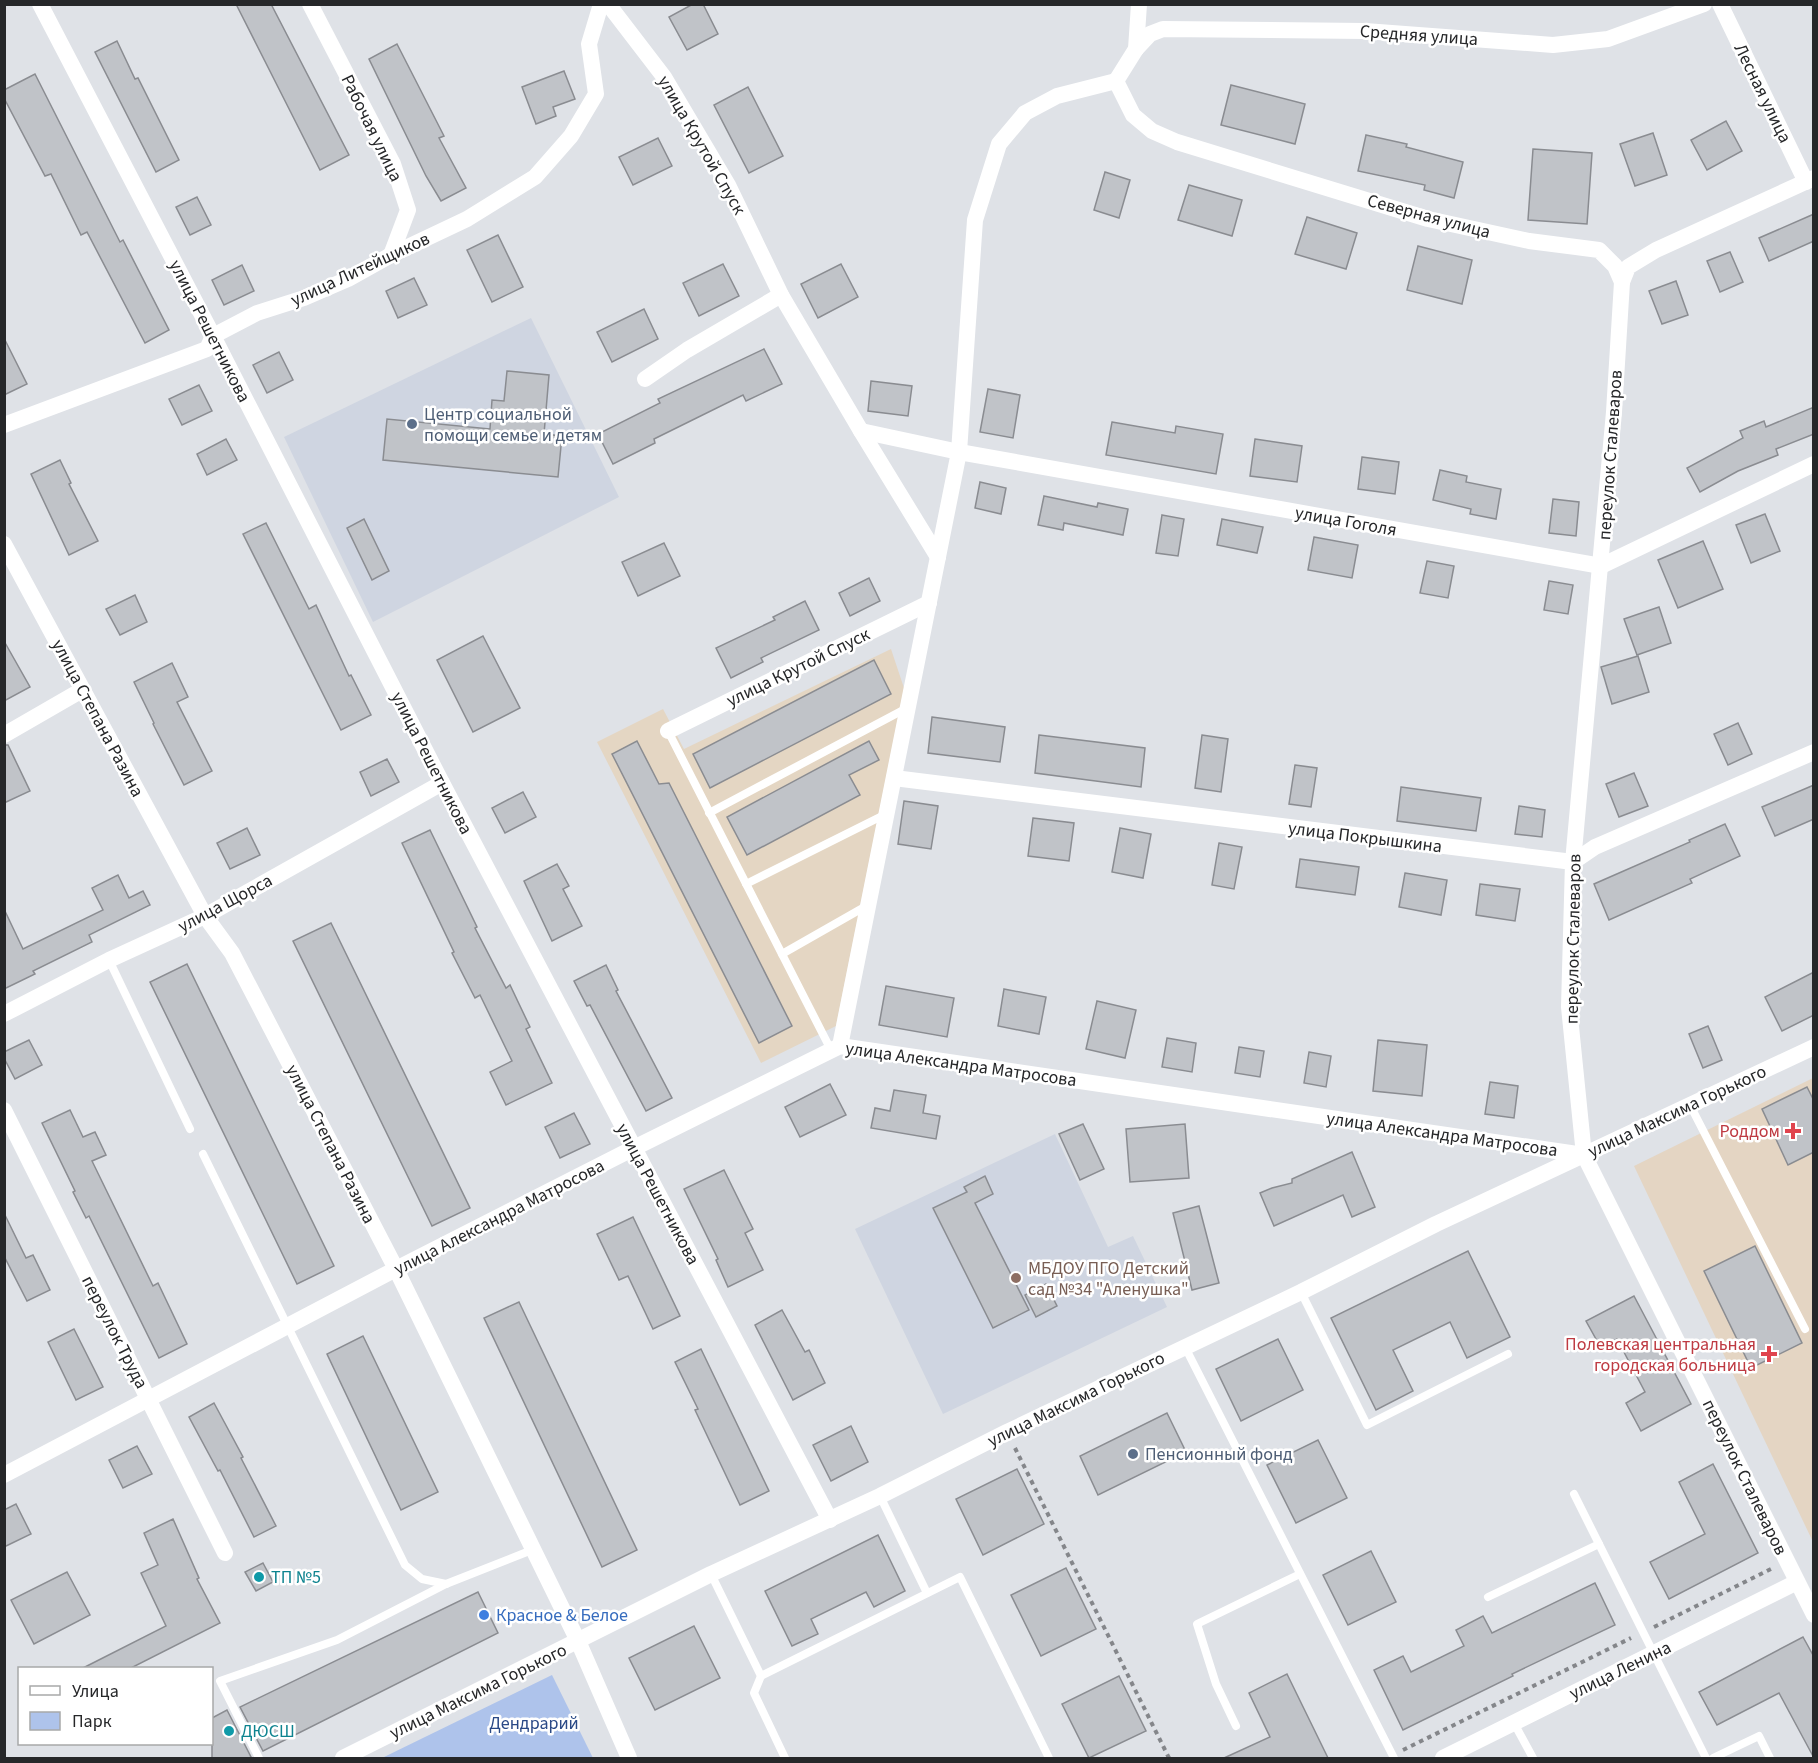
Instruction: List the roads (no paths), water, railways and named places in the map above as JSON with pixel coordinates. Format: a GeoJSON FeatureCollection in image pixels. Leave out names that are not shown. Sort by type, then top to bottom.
{"type":"FeatureCollection","features":[{"type":"Feature","properties":{"kind":"street","name":"улица Решетникова"},"geometry":{"type":"LineString","coordinates":[[40,4],[442,783],[830,1520]]}},
{"type":"Feature","properties":{"kind":"street","name":"Рабочая улица"},"geometry":{"type":"LineString","coordinates":[[310,4],[393,164],[408,210],[391,255]]}},
{"type":"Feature","properties":{"kind":"street","name":"улица Литейщиков"},"geometry":{"type":"LineString","coordinates":[[4,425],[207,349],[213,336],[257,313],[304,298],[348,279],[391,255],[467,219],[535,177],[571,136],[596,94],[589,44],[601,4]]}},
{"type":"Feature","properties":{"kind":"street","name":"улица Крутой Спуск"},"geometry":{"type":"LineString","coordinates":[[608,4],[664,76],[728,185],[781,295],[938,557]]}},
{"type":"Feature","properties":{"kind":"street"},"geometry":{"type":"LineString","coordinates":[[836,1048],[868,905],[959,452],[975,220],[999,144],[1025,113],[1058,96],[1116,81],[1136,50],[1139,4]]}},
{"type":"Feature","properties":{"kind":"street","name":"Средняя улица"},"geometry":{"type":"LineString","coordinates":[[1136,50],[1150,34],[1163,29],[1365,31],[1553,45],[1608,39],[1704,4]]}},
{"type":"Feature","properties":{"kind":"street","name":"Лесная улица"},"geometry":{"type":"LineString","coordinates":[[1720,4],[1810,180]]}},
{"type":"Feature","properties":{"kind":"street","name":"Северная улица"},"geometry":{"type":"LineString","coordinates":[[1116,81],[1133,115],[1152,131],[1177,142],[1428,219],[1529,241],[1599,250],[1615,266],[1622,282]]}},
{"type":"Feature","properties":{"kind":"street"},"geometry":{"type":"LineString","coordinates":[[1622,282],[1628,267],[1656,250],[1810,180]]}},
{"type":"Feature","properties":{"kind":"street","name":"переулок Сталеваров"},"geometry":{"type":"LineString","coordinates":[[1622,282],[1601,566],[1573,862],[1569,1007],[1584,1155],[1814,1615]]}},
{"type":"Feature","properties":{"kind":"street"},"geometry":{"type":"LineString","coordinates":[[645,379],[687,350],[781,295]]}},
{"type":"Feature","properties":{"kind":"street","name":"улица Гоголя"},"geometry":{"type":"LineString","coordinates":[[861,431],[959,452],[1601,566]]}},
{"type":"Feature","properties":{"kind":"street"},"geometry":{"type":"LineString","coordinates":[[1601,566],[1814,464]]}},
{"type":"Feature","properties":{"kind":"street","name":"улица Степана Разина"},"geometry":{"type":"LineString","coordinates":[[4,544],[205,916],[232,953],[396,1269],[578,1641],[629,1758]]}},
{"type":"Feature","properties":{"kind":"street","name":"улица Крутой Спуск"},"geometry":{"type":"LineString","coordinates":[[668,731],[929,603]]}},
{"type":"Feature","properties":{"kind":"street"},"geometry":{"type":"LineString","coordinates":[[4,735],[82,690]]}},
{"type":"Feature","properties":{"kind":"street"},"geometry":{"type":"LineString","coordinates":[[1573,862],[1595,847],[1814,752]]}},
{"type":"Feature","properties":{"kind":"street","name":"улица Покрышкина"},"geometry":{"type":"LineString","coordinates":[[894,778],[1573,862]]}},
{"type":"Feature","properties":{"kind":"street","name":"улица Щорса"},"geometry":{"type":"LineString","coordinates":[[4,1014],[109,960],[205,916],[442,783]]}},
{"type":"Feature","properties":{"kind":"street","name":"улица Максима Горького"},"geometry":{"type":"LineString","coordinates":[[343,1758],[711,1574],[880,1496],[1436,1224],[1814,1047]]}},
{"type":"Feature","properties":{"kind":"street","name":"улица Александра Матросова"},"geometry":{"type":"LineString","coordinates":[[4,1475],[396,1269],[836,1048],[1584,1155]]}},
{"type":"Feature","properties":{"kind":"street","name":"переулок Труда"},"geometry":{"type":"LineString","coordinates":[[4,1110],[225,1553]]}},
{"type":"Feature","properties":{"kind":"street","name":"улица Ленина"},"geometry":{"type":"LineString","coordinates":[[1443,1758],[1797,1582]]}},
{"type":"Feature","properties":{"kind":"lane"},"geometry":{"type":"LineString","coordinates":[[709,813],[908,707]]}},
{"type":"Feature","properties":{"kind":"lane"},"geometry":{"type":"LineString","coordinates":[[668,731],[782,954],[836,1048]]}},
{"type":"Feature","properties":{"kind":"lane"},"geometry":{"type":"LineString","coordinates":[[746,884],[886,814]]}},
{"type":"Feature","properties":{"kind":"lane"},"geometry":{"type":"LineString","coordinates":[[782,954],[868,905]]}},
{"type":"Feature","properties":{"kind":"lane"},"geometry":{"type":"LineString","coordinates":[[109,960],[190,1129]]}},
{"type":"Feature","properties":{"kind":"lane"},"geometry":{"type":"LineString","coordinates":[[1690,1106],[1805,1329]]}},
{"type":"Feature","properties":{"kind":"lane"},"geometry":{"type":"LineString","coordinates":[[203,1154],[405,1564],[422,1579],[446,1584]]}},
{"type":"Feature","properties":{"kind":"lane"},"geometry":{"type":"LineString","coordinates":[[1301,1292],[1367,1425],[1508,1354]]}},
{"type":"Feature","properties":{"kind":"lane"},"geometry":{"type":"LineString","coordinates":[[1184,1347],[1393,1757]]}},
{"type":"Feature","properties":{"kind":"lane"},"geometry":{"type":"LineString","coordinates":[[1574,1494],[1706,1758]]}},
{"type":"Feature","properties":{"kind":"lane"},"geometry":{"type":"LineString","coordinates":[[880,1496],[927,1593]]}},
{"type":"Feature","properties":{"kind":"lane"},"geometry":{"type":"LineString","coordinates":[[1488,1597],[1599,1544]]}},
{"type":"Feature","properties":{"kind":"lane"},"geometry":{"type":"LineString","coordinates":[[259,1758],[220,1682],[337,1640],[446,1584],[532,1550]]}},
{"type":"Feature","properties":{"kind":"lane"},"geometry":{"type":"LineString","coordinates":[[711,1574],[761,1676]]}},
{"type":"Feature","properties":{"kind":"lane"},"geometry":{"type":"LineString","coordinates":[[1236,1726],[1216,1684],[1197,1623],[1299,1574]]}},
{"type":"Feature","properties":{"kind":"lane"},"geometry":{"type":"LineString","coordinates":[[785,1758],[754,1693],[761,1676],[960,1577],[1049,1758]]}},
{"type":"Feature","properties":{"kind":"lane"},"geometry":{"type":"LineString","coordinates":[[1514,1722],[1533,1758]]}},
{"type":"Feature","properties":{"kind":"lane"},"geometry":{"type":"LineString","coordinates":[[1713,1758],[1759,1736],[1770,1758]]}},
{"type":"Feature","properties":{"kind":"place","name":"Центр социальной помощи семье и детям"},"geometry":{"type":"Point","coordinates":[412,424]}},
{"type":"Feature","properties":{"kind":"place","name":"Роддом"},"geometry":{"type":"Point","coordinates":[1793,1131]}},
{"type":"Feature","properties":{"kind":"place","name":"МБДОУ ПГО Детский сад №34 \"Аленушка\""},"geometry":{"type":"Point","coordinates":[1016,1278]}},
{"type":"Feature","properties":{"kind":"place","name":"Полевская центральная городская больница"},"geometry":{"type":"Point","coordinates":[1769,1354]}},
{"type":"Feature","properties":{"kind":"place","name":"Пенсионный фонд"},"geometry":{"type":"Point","coordinates":[1133,1454]}},
{"type":"Feature","properties":{"kind":"place","name":"ТП №5"},"geometry":{"type":"Point","coordinates":[259,1577]}},
{"type":"Feature","properties":{"kind":"place","name":"Красное & Белое"},"geometry":{"type":"Point","coordinates":[484,1615]}},
{"type":"Feature","properties":{"kind":"place","name":"ДЮСШ"},"geometry":{"type":"Point","coordinates":[229,1731]}},
{"type":"Feature","properties":{"kind":"park label","name":"Дендрарий"},"geometry":{"type":"Point","coordinates":[534,1723]}}]}
